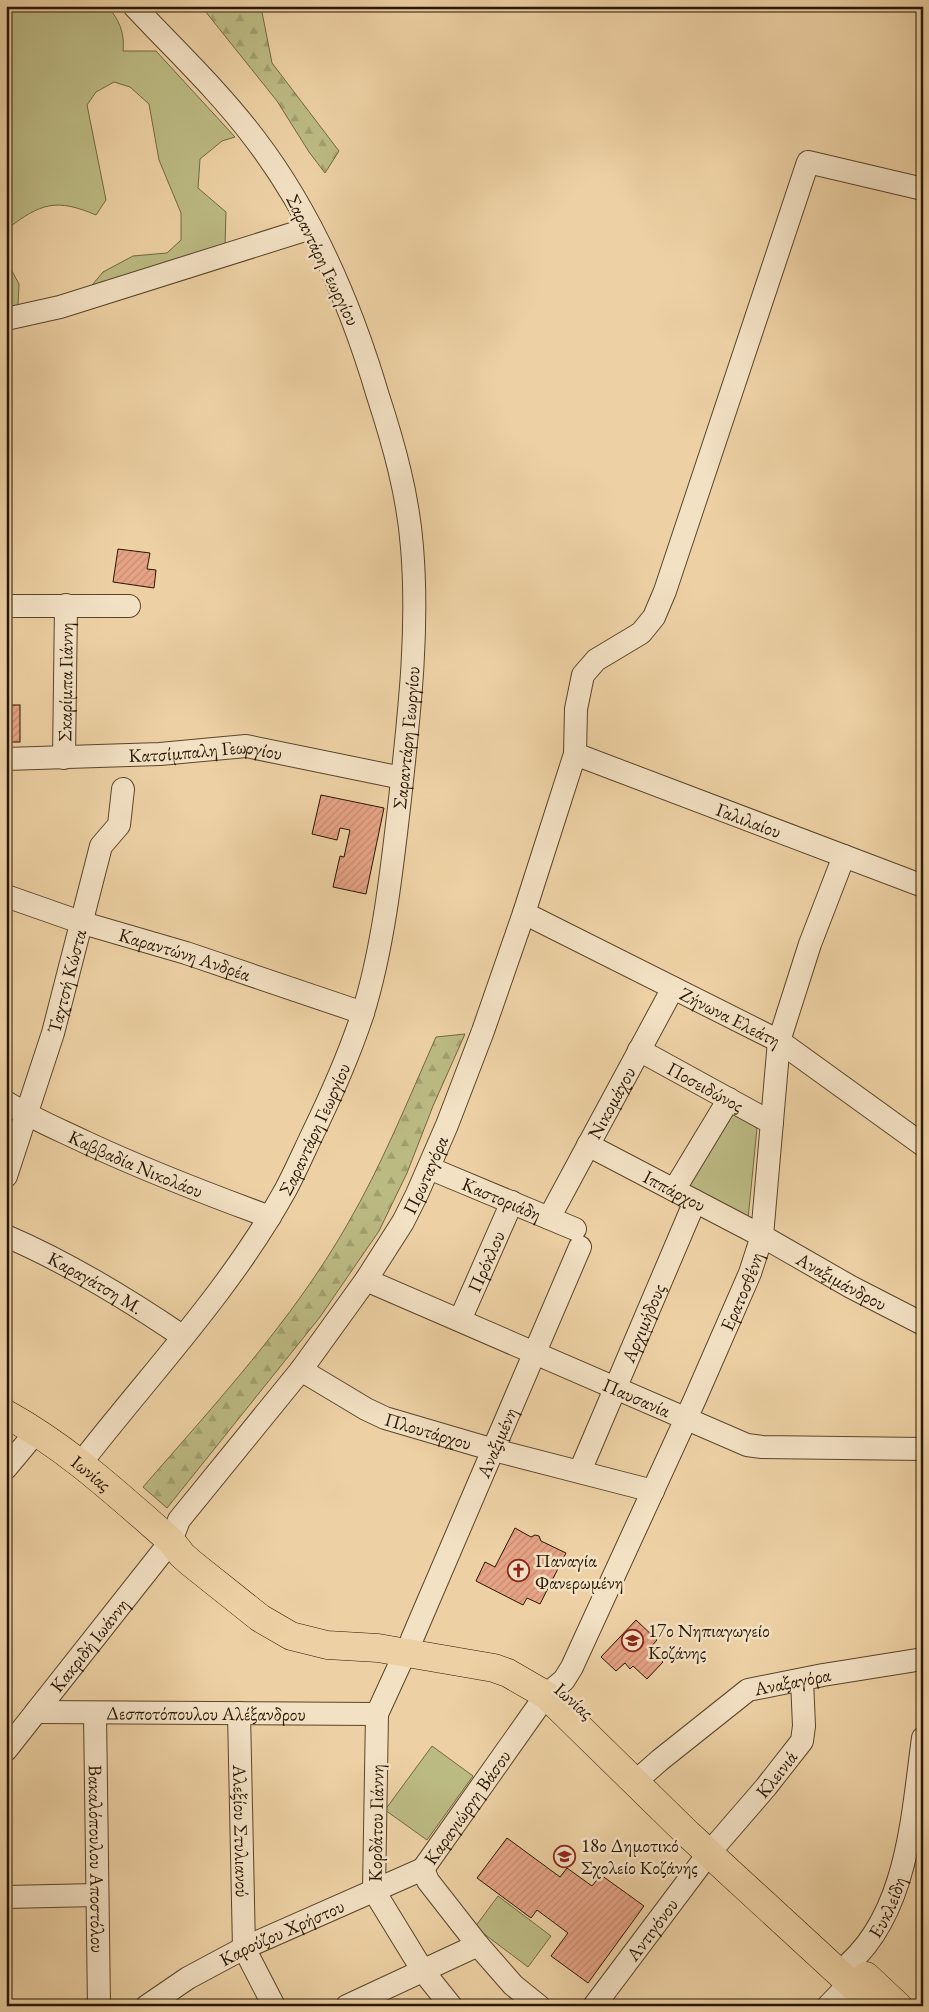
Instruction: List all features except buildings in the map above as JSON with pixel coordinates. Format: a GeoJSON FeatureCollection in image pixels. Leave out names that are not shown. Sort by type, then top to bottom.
{"type":"FeatureCollection","features":[{"type":"Feature","properties":{"kind":"main road","name":"Ιωνίας"},"geometry":{"type":"LineString","coordinates":[[6,1414],[36,1432],[86,1467],[162,1532],[197,1553],[281,1614],[297,1622],[409,1646],[504,1656],[521,1663],[552,1690],[714,1847],[850,1972],[898,2006]]}},
{"type":"Feature","properties":{"kind":"main road","name":"Ιωνίας"},"geometry":{"type":"LineString","coordinates":[[850,1972],[875,2006]]}},
{"type":"Feature","properties":{"kind":"street","name":"Σαραντάρη Γεωργίου"},"geometry":{"type":"LineString","coordinates":[[86,1467],[182,1336],[250,1250],[288,1186],[346,1062],[363,1013],[382,930],[412,686],[414,633],[414,579],[409,516],[397,458],[356,325],[337,280],[311,228],[255,138],[184,56],[134,6]]}},
{"type":"Feature","properties":{"kind":"street","name":"Πρωταγόρα"},"geometry":{"type":"LineString","coordinates":[[162,1532],[179,1520],[301,1370],[366,1280],[403,1222],[429,1168],[484,1032],[575,754],[576,709],[584,675],[596,660],[641,632],[654,618],[665,591],[808,162],[923,188]]}},
{"type":"Feature","properties":{"kind":"street"},"geometry":{"type":"LineString","coordinates":[[6,319],[60,307],[311,228]]}},
{"type":"Feature","properties":{"kind":"street","name":"Σκαρίμπα Γιάννη"},"geometry":{"type":"LineString","coordinates":[[6,606],[129,606]]}},
{"type":"Feature","properties":{"kind":"street","name":"Σκαρίμπα Γιάννη"},"geometry":{"type":"LineString","coordinates":[[64,758],[66,606]]}},
{"type":"Feature","properties":{"kind":"street","name":"Κατσίμπαλη Γεωργίου"},"geometry":{"type":"LineString","coordinates":[[6,759],[160,754],[246,746],[402,778]]}},
{"type":"Feature","properties":{"kind":"street","name":"Γαλιλαίου"},"geometry":{"type":"LineString","coordinates":[[575,754],[923,886]]}},
{"type":"Feature","properties":{"kind":"street","name":"Ταχτσή Κώστα"},"geometry":{"type":"LineString","coordinates":[[6,1176],[53,1033],[83,924],[101,846],[119,824],[123,789]]}},
{"type":"Feature","properties":{"kind":"street","name":"Ερατοσθένη"},"geometry":{"type":"LineString","coordinates":[[552,1690],[564,1680],[572,1667],[687,1417],[750,1273],[762,1236],[779,1041],[810,944],[844,856]]}},
{"type":"Feature","properties":{"kind":"street","name":"Καραντώνη Ανδρέα"},"geometry":{"type":"LineString","coordinates":[[6,896],[83,924],[186,953],[363,1013]]}},
{"type":"Feature","properties":{"kind":"street","name":"Ζήνωνα Ελεάτη"},"geometry":{"type":"LineString","coordinates":[[524,913],[779,1041],[923,1145]]}},
{"type":"Feature","properties":{"kind":"street","name":"Νικομάχου"},"geometry":{"type":"LineString","coordinates":[[549,1218],[673,988]]}},
{"type":"Feature","properties":{"kind":"street","name":"Ποσειδώνος"},"geometry":{"type":"LineString","coordinates":[[639,1050],[772,1123]]}},
{"type":"Feature","properties":{"kind":"street"},"geometry":{"type":"LineString","coordinates":[[674,1190],[729,1099]]}},
{"type":"Feature","properties":{"kind":"street","name":"Καββαδία Νικολάου"},"geometry":{"type":"LineString","coordinates":[[6,1102],[26,1115],[166,1178],[270,1217]]}},
{"type":"Feature","properties":{"kind":"street","name":"Ιππάρχου"},"geometry":{"type":"LineString","coordinates":[[588,1145],[762,1236]]}},
{"type":"Feature","properties":{"kind":"street","name":"Καστοριάδη"},"geometry":{"type":"LineString","coordinates":[[429,1168],[549,1218],[578,1238]]}},
{"type":"Feature","properties":{"kind":"street","name":"Αρχιμήδους"},"geometry":{"type":"LineString","coordinates":[[580,1471],[695,1201]]}},
{"type":"Feature","properties":{"kind":"street","name":"Πρόκλου"},"geometry":{"type":"LineString","coordinates":[[460,1320],[512,1202]]}},
{"type":"Feature","properties":{"kind":"street","name":"Καραγάτση Μ."},"geometry":{"type":"LineString","coordinates":[[6,1236],[76,1269],[110,1288],[182,1336]]}},
{"type":"Feature","properties":{"kind":"street","name":"Αναξιμάνδρου"},"geometry":{"type":"LineString","coordinates":[[762,1236],[851,1287],[923,1324]]}},
{"type":"Feature","properties":{"kind":"street","name":"Αναξιμένη"},"geometry":{"type":"LineString","coordinates":[[409,1646],[536,1352],[578,1238]]}},
{"type":"Feature","properties":{"kind":"street","name":"Παυσανία"},"geometry":{"type":"LineString","coordinates":[[366,1280],[687,1417],[732,1439],[762,1447],[923,1450]]}},
{"type":"Feature","properties":{"kind":"street","name":"Πλουτάρχου"},"geometry":{"type":"LineString","coordinates":[[301,1370],[366,1409],[385,1418],[494,1450],[653,1491]]}},
{"type":"Feature","properties":{"kind":"street"},"geometry":{"type":"LineString","coordinates":[[6,1468],[36,1432]]}},
{"type":"Feature","properties":{"kind":"street","name":"Κακριδή Ιωάννη"},"geometry":{"type":"LineString","coordinates":[[6,1750],[36,1712],[162,1532]]}},
{"type":"Feature","properties":{"kind":"street","name":"Κορδάτου Γιάννη"},"geometry":{"type":"LineString","coordinates":[[409,1646],[377,1714],[374,1891],[423,1971],[451,2006]]}},
{"type":"Feature","properties":{"kind":"street","name":"Αναξαγόρα"},"geometry":{"type":"LineString","coordinates":[[641,1777],[748,1690],[923,1659]]}},
{"type":"Feature","properties":{"kind":"street","name":"Κλεινιά"},"geometry":{"type":"LineString","coordinates":[[714,1847],[766,1787],[802,1741],[804,1726],[802,1680]]}},
{"type":"Feature","properties":{"kind":"street","name":"Καραγιώργη Βάσου"},"geometry":{"type":"LineString","coordinates":[[539,2006],[513,1985],[478,1945],[428,1881],[423,1869],[552,1690]]}},
{"type":"Feature","properties":{"kind":"street","name":"Δεσποτόπουλου Αλέξανδρου"},"geometry":{"type":"LineString","coordinates":[[36,1712],[377,1714]]}},
{"type":"Feature","properties":{"kind":"street","name":"Βακαλόπουλου Αποστόλου"},"geometry":{"type":"LineString","coordinates":[[95,1713],[99,2006]]}},
{"type":"Feature","properties":{"kind":"street","name":"Αλεξίου Στυλιανού"},"geometry":{"type":"LineString","coordinates":[[239,1713],[244,1948]]}},
{"type":"Feature","properties":{"kind":"street","name":"Ευκλείδη"},"geometry":{"type":"LineString","coordinates":[[828,2006],[883,1919],[898,1882],[912,1813],[923,1738]]}},
{"type":"Feature","properties":{"kind":"street","name":"Αντιγόνου"},"geometry":{"type":"LineString","coordinates":[[594,2006],[714,1847]]}},
{"type":"Feature","properties":{"kind":"street","name":"Καρούζου Χρήστου"},"geometry":{"type":"LineString","coordinates":[[146,2006],[188,1978],[244,1948],[423,1869]]}},
{"type":"Feature","properties":{"kind":"street"},"geometry":{"type":"LineString","coordinates":[[6,1897],[97,1895]]}},
{"type":"Feature","properties":{"kind":"street"},"geometry":{"type":"LineString","coordinates":[[347,2006],[478,1945]]}},
{"type":"Feature","properties":{"kind":"street"},"geometry":{"type":"LineString","coordinates":[[244,1948],[274,2006]]}},
{"type":"Feature","properties":{"kind":"green space"},"geometry":{"type":"Polygon","coordinates":[[[6,6],[107,6],[115,16],[120,27],[123,38],[123,51],[156,51],[235,137],[222,141],[200,159],[198,188],[226,212],[225,247],[88,290],[103,272],[133,256],[167,253],[181,240],[181,213],[159,160],[149,104],[130,87],[114,82],[96,92],[87,105],[106,200],[96,215],[70,206],[49,206],[30,213],[7,229],[6,232],[6,6]]]}},
{"type":"Feature","properties":{"kind":"green space"},"geometry":{"type":"Polygon","coordinates":[[[201,6],[258,6],[262,12],[272,63],[339,151],[325,173],[309,152],[277,101],[201,6]]]}},
{"type":"Feature","properties":{"kind":"green space"},"geometry":{"type":"Polygon","coordinates":[[[6,260],[19,284],[18,305],[6,311],[6,260]]]}},
{"type":"Feature","properties":{"kind":"green space"},"geometry":{"type":"Polygon","coordinates":[[[465,1034],[433,1106],[407,1173],[379,1231],[320,1317],[167,1508],[143,1487],[278,1328],[325,1260],[372,1179],[436,1037],[465,1034]]]}},
{"type":"Feature","properties":{"kind":"green space"},"geometry":{"type":"Polygon","coordinates":[[[727,1111],[757,1128],[748,1219],[683,1184],[727,1111]]]}},
{"type":"Feature","properties":{"kind":"green space"},"geometry":{"type":"Polygon","coordinates":[[[432,1746],[473,1776],[427,1840],[385,1810],[432,1746]]]}},
{"type":"Feature","properties":{"kind":"green space"},"geometry":{"type":"Polygon","coordinates":[[[498,1896],[551,1936],[528,1967],[475,1927],[498,1896]]]}},
{"type":"Feature","properties":{"kind":"place","name":"Παναγία Φανερωμένη"},"geometry":{"type":"Point","coordinates":[519,1571]}},
{"type":"Feature","properties":{"kind":"place","name":"17ο Νηπιαγωγείο Κοζάνης"},"geometry":{"type":"Point","coordinates":[632,1641]}},
{"type":"Feature","properties":{"kind":"place","name":"18ο Δημοτικό Σχολείο Κοζάνης"},"geometry":{"type":"Point","coordinates":[565,1856]}}]}
